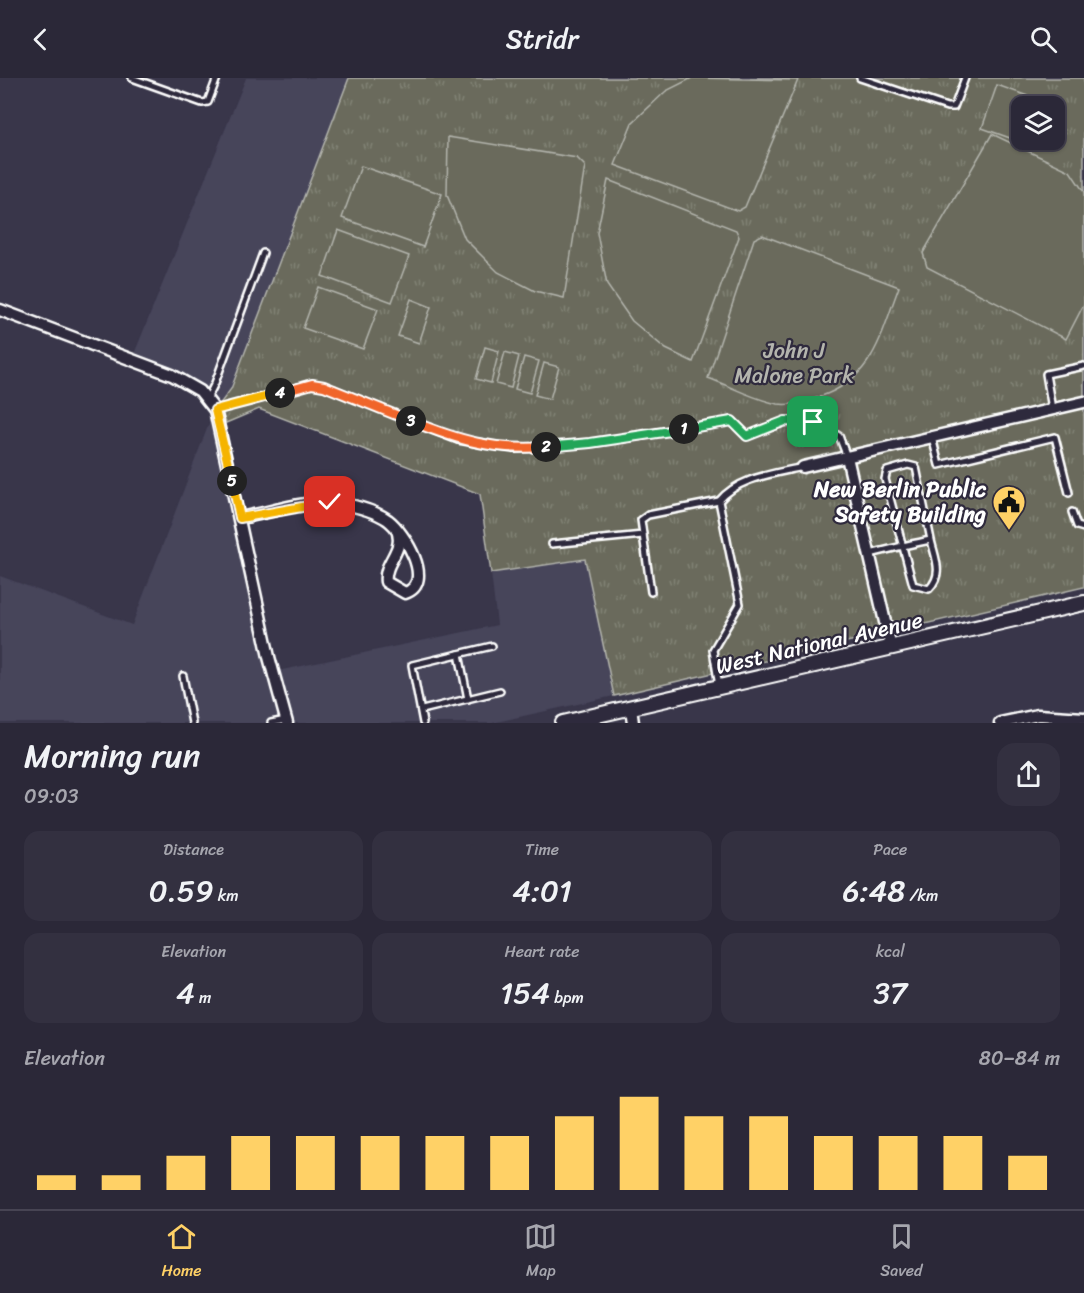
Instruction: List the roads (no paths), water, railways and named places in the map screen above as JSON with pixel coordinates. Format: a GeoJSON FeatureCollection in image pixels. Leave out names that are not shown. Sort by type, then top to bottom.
{"type":"FeatureCollection","features":[{"type":"Feature","properties":{"kind":"main road","name":"West National Avenue"},"geometry":{"type":"LineString","coordinates":[[564,723],[1084,603]]}},
{"type":"Feature","properties":{"kind":"street"},"geometry":{"type":"LineString","coordinates":[[0,310],[172,375],[201,391],[215,410],[269,657],[286,721]]}},
{"type":"Feature","properties":{"kind":"street"},"geometry":{"type":"LineString","coordinates":[[803,467],[1084,402]]}},
{"type":"Feature","properties":{"kind":"street"},"geometry":{"type":"LineString","coordinates":[[847,457],[891,648]]}},
{"type":"Feature","properties":{"kind":"street"},"geometry":{"type":"LineString","coordinates":[[240,518],[330,502],[367,510],[390,521],[396,528],[404,538],[419,573],[415,587],[405,593],[386,582],[387,571],[400,544],[396,528]]}},
{"type":"Feature","properties":{"kind":"street"},"geometry":{"type":"LineString","coordinates":[[631,708],[633,723]]}},
{"type":"Feature","properties":{"kind":"street"},"geometry":{"type":"LineString","coordinates":[[1000,723],[1038,715],[1084,718]]}},
{"type":"Feature","properties":{"kind":"lane"},"geometry":{"type":"LineString","coordinates":[[132,78],[202,103],[208,102],[212,97],[217,78]]}},
{"type":"Feature","properties":{"kind":"lane"},"geometry":{"type":"LineString","coordinates":[[860,78],[947,107],[954,107],[957,103],[965,78]]}},
{"type":"Feature","properties":{"kind":"lane"},"geometry":{"type":"LineString","coordinates":[[207,399],[219,374],[263,253]]}},
{"type":"Feature","properties":{"kind":"lane"},"geometry":{"type":"LineString","coordinates":[[1052,409],[1046,374],[1084,366]]}},
{"type":"Feature","properties":{"kind":"lane"},"geometry":{"type":"LineString","coordinates":[[215,410],[312,384],[324,386],[458,440],[514,449],[590,443],[732,421],[747,436],[785,421],[797,421],[813,422],[839,436],[847,457]]}},
{"type":"Feature","properties":{"kind":"lane"},"geometry":{"type":"LineString","coordinates":[[932,437],[939,465],[1055,437],[1069,493]]}},
{"type":"Feature","properties":{"kind":"lane"},"geometry":{"type":"LineString","coordinates":[[908,465],[916,467],[931,540],[939,572],[936,581],[929,589],[919,589],[913,585],[885,479],[887,471],[908,465]]}},
{"type":"Feature","properties":{"kind":"lane"},"geometry":{"type":"LineString","coordinates":[[651,592],[641,520],[648,515],[719,501],[728,490],[742,482],[803,467]]}},
{"type":"Feature","properties":{"kind":"lane"},"geometry":{"type":"LineString","coordinates":[[719,501],[740,604],[713,650],[719,687]]}},
{"type":"Feature","properties":{"kind":"lane"},"geometry":{"type":"LineString","coordinates":[[1072,512],[1077,526],[1084,528]]}},
{"type":"Feature","properties":{"kind":"lane"},"geometry":{"type":"LineString","coordinates":[[552,544],[642,535]]}},
{"type":"Feature","properties":{"kind":"lane"},"geometry":{"type":"LineString","coordinates":[[870,554],[931,540]]}},
{"type":"Feature","properties":{"kind":"lane"},"geometry":{"type":"LineString","coordinates":[[423,723],[412,665],[492,646]]}},
{"type":"Feature","properties":{"kind":"lane"},"geometry":{"type":"LineString","coordinates":[[459,654],[468,699]]}},
{"type":"Feature","properties":{"kind":"lane"},"geometry":{"type":"LineString","coordinates":[[183,676],[192,723]]}},
{"type":"Feature","properties":{"kind":"lane"},"geometry":{"type":"LineString","coordinates":[[422,710],[500,691]]}},
{"type":"Feature","properties":{"kind":"lane"},"geometry":{"type":"LineString","coordinates":[[271,723],[286,721]]}},
{"type":"Feature","properties":{"kind":"place","name":"New Berlin Public Safety Building"},"geometry":{"type":"Point","coordinates":[1009,531]}},
{"type":"Feature","properties":{"kind":"park label","name":"John J Malone Park"},"geometry":{"type":"Point","coordinates":[794,362]}}]}
